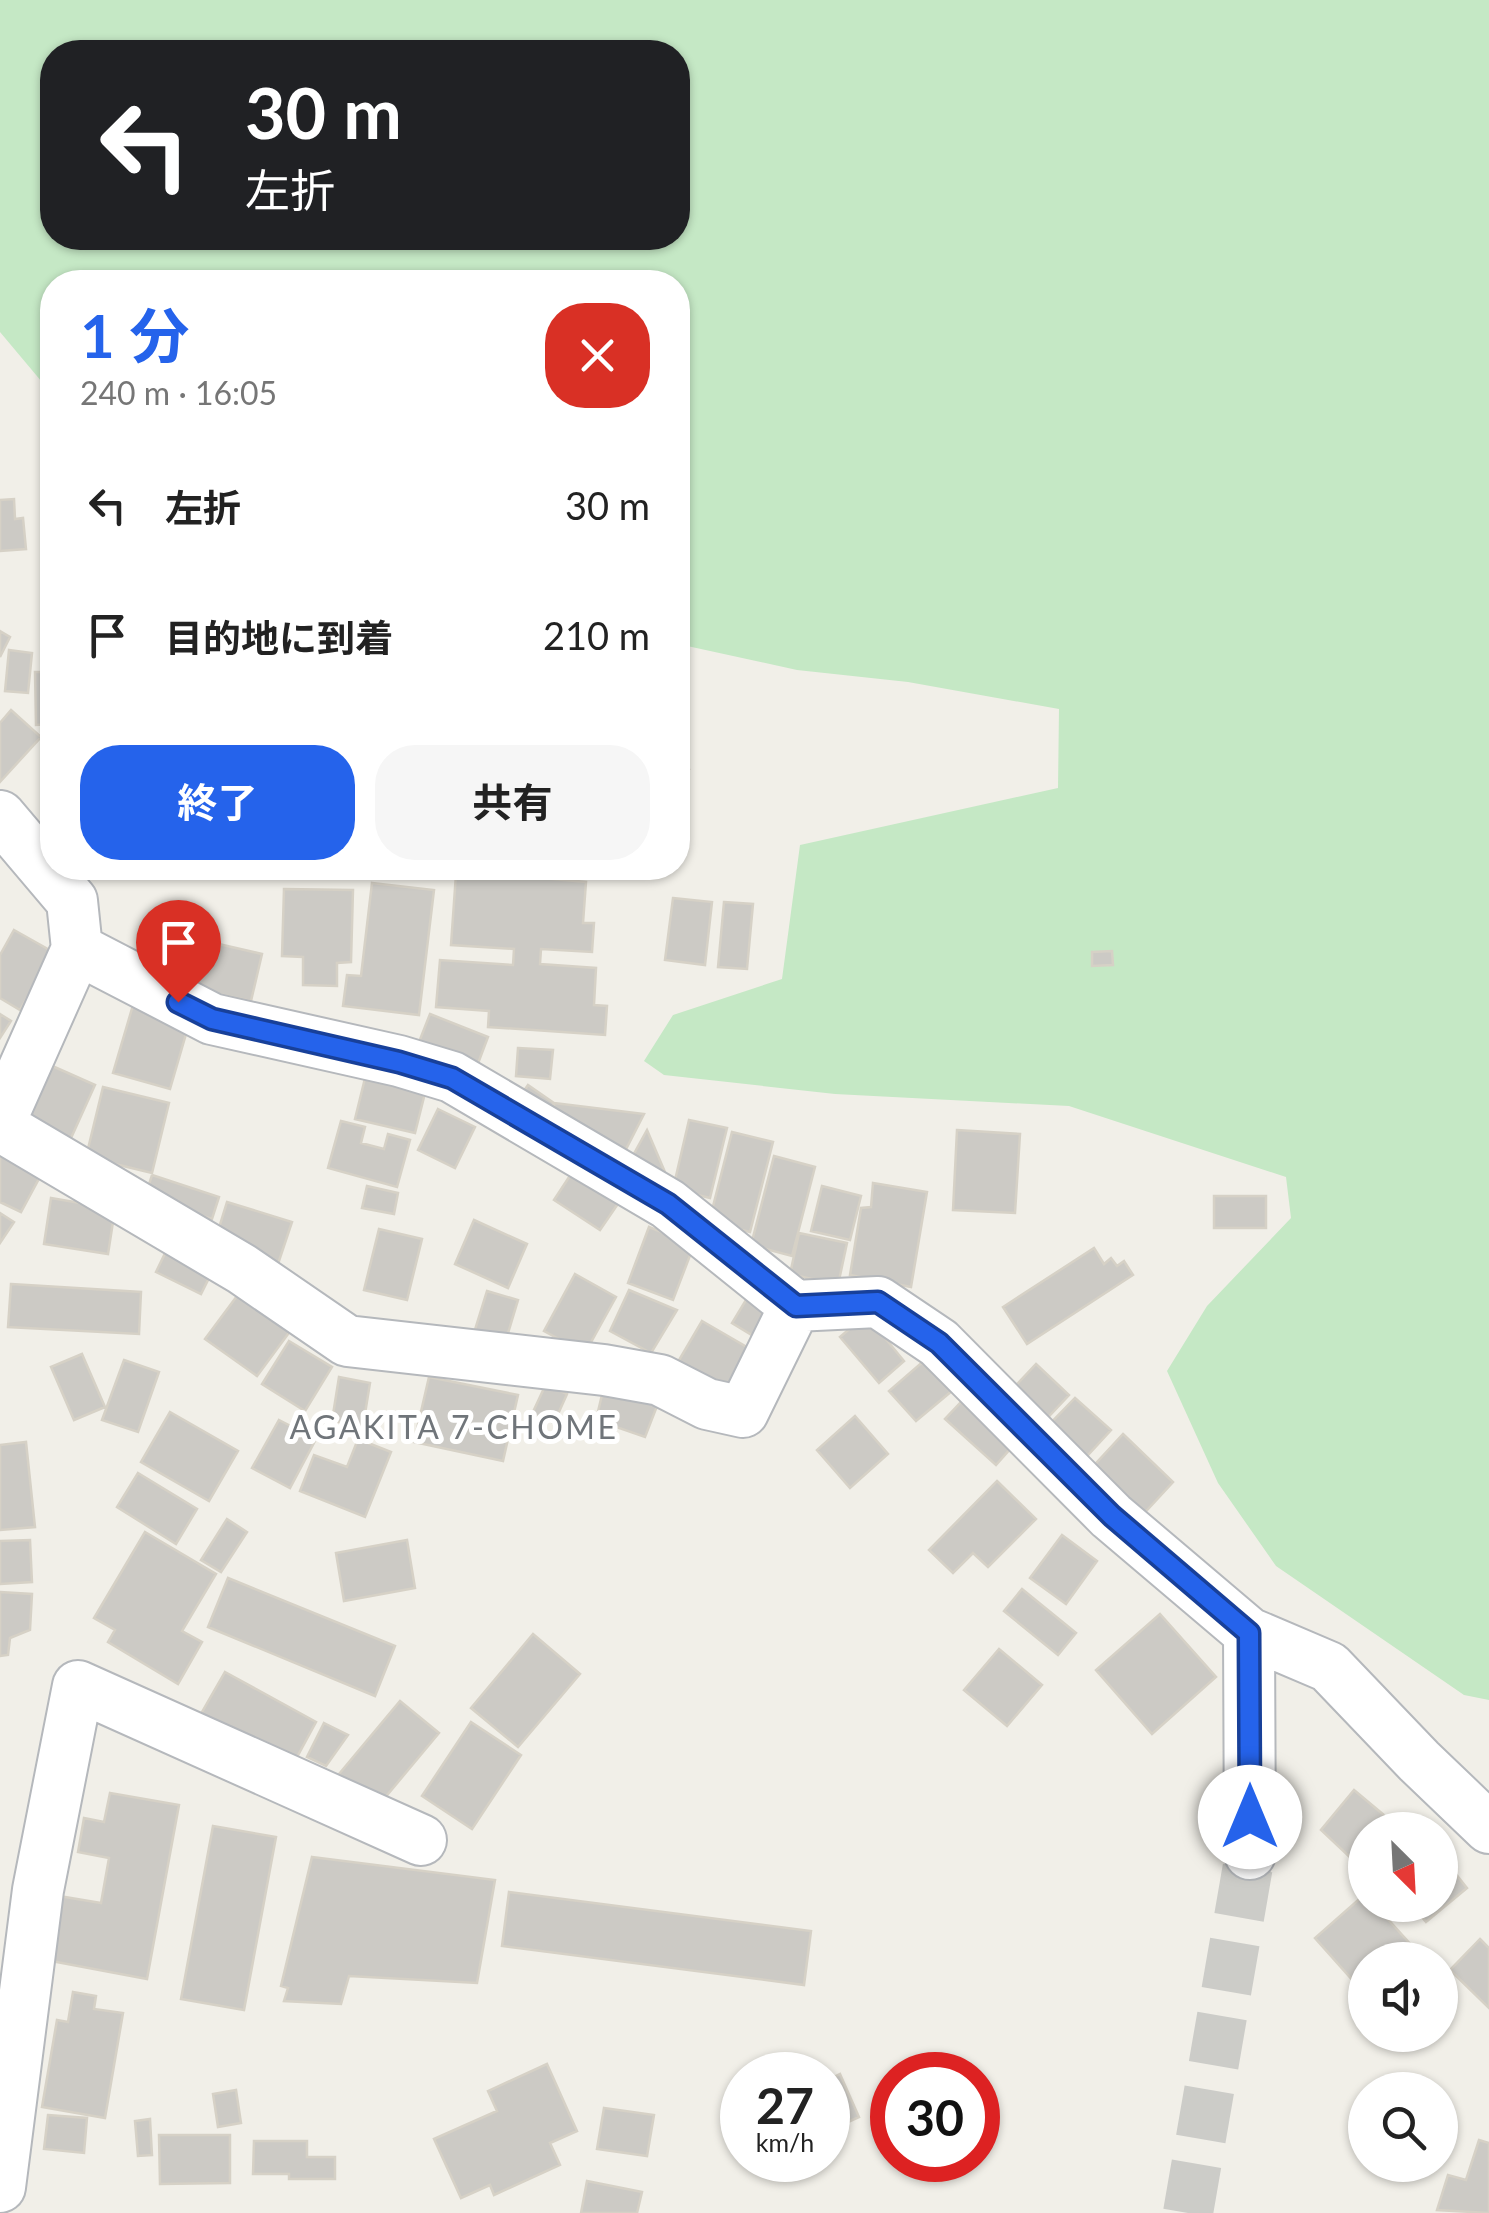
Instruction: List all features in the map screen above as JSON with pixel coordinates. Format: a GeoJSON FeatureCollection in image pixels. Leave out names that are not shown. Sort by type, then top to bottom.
{"type":"FeatureCollection","features":[{"type":"Feature","properties":{"kind":"street"},"geometry":{"type":"LineString","coordinates":[[0,816],[40,863]]}},
{"type":"Feature","properties":{"kind":"street"},"geometry":{"type":"LineString","coordinates":[[55,880],[72,900],[76,950],[0,1124],[242,1269],[347,1341],[660,1380],[707,1404],[743,1412],[796,1306]]}},
{"type":"Feature","properties":{"kind":"street"},"geometry":{"type":"LineString","coordinates":[[76,950],[212,1019],[452,1078],[668,1204],[796,1306],[878,1302],[939,1343],[1112,1516],[1249,1633],[1329,1667],[1489,1828]]}},
{"type":"Feature","properties":{"kind":"street"},"geometry":{"type":"LineString","coordinates":[[1249,1633],[1250,1854]]}},
{"type":"Feature","properties":{"kind":"street"},"geometry":{"type":"LineString","coordinates":[[0,2187],[38,1890],[78,1686],[421,1840]]}},
{"type":"Feature","properties":{"kind":"green space"},"geometry":{"type":"Polygon","coordinates":[[[0,0],[1489,0],[1489,1700],[1464,1695],[1276,1566],[1218,1483],[1167,1371],[1207,1306],[1291,1218],[1286,1177],[1069,1106],[835,1094],[664,1075],[644,1061],[673,1015],[782,979],[800,845],[1058,788],[1059,709],[908,682],[797,670],[690,647],[690,270],[40,270],[40,380],[0,332],[0,0]]]}},
{"type":"Feature","properties":{"kind":"building"},"geometry":{"type":"Polygon","coordinates":[[[14,499],[15,519],[23,518],[26,549],[0,551],[0,500],[14,499]]]}},
{"type":"Feature","properties":{"kind":"building"},"geometry":{"type":"Polygon","coordinates":[[[0,631],[10,637],[0,657],[0,631]]]}},
{"type":"Feature","properties":{"kind":"building"},"geometry":{"type":"Polygon","coordinates":[[[9,650],[32,653],[28,693],[5,691],[9,650]]]}},
{"type":"Feature","properties":{"kind":"building"},"geometry":{"type":"Polygon","coordinates":[[[35,672],[40,672],[40,725],[36,725],[35,672]]]}},
{"type":"Feature","properties":{"kind":"building"},"geometry":{"type":"Polygon","coordinates":[[[11,710],[40,738],[0,782],[0,723],[11,710]]]}},
{"type":"Feature","properties":{"kind":"building"},"geometry":{"type":"Polygon","coordinates":[[[456,880],[586,882],[583,923],[594,923],[592,952],[541,949],[540,964],[596,968],[594,1005],[607,1006],[605,1035],[488,1027],[489,1011],[436,1007],[440,960],[513,965],[514,949],[451,945],[456,880]]]}},
{"type":"Feature","properties":{"kind":"building"},"geometry":{"type":"Polygon","coordinates":[[[372,883],[434,890],[419,1015],[343,1006],[347,975],[361,976],[372,883]]]}},
{"type":"Feature","properties":{"kind":"building"},"geometry":{"type":"Polygon","coordinates":[[[284,889],[353,890],[351,962],[337,963],[337,986],[303,985],[303,957],[282,956],[284,889]]]}},
{"type":"Feature","properties":{"kind":"building"},"geometry":{"type":"Polygon","coordinates":[[[673,898],[712,902],[705,965],[665,960],[673,898]]]}},
{"type":"Feature","properties":{"kind":"building"},"geometry":{"type":"Polygon","coordinates":[[[724,902],[753,904],[747,969],[718,967],[724,902]]]}},
{"type":"Feature","properties":{"kind":"building"},"geometry":{"type":"Polygon","coordinates":[[[14,930],[53,952],[20,1010],[0,998],[0,955],[14,930]]]}},
{"type":"Feature","properties":{"kind":"building"},"geometry":{"type":"Polygon","coordinates":[[[197,939],[262,954],[251,1001],[186,987],[197,939]]]}},
{"type":"Feature","properties":{"kind":"building"},"geometry":{"type":"Polygon","coordinates":[[[1112,951],[1113,965],[1092,966],[1092,952],[1112,951]]]}},
{"type":"Feature","properties":{"kind":"building"},"geometry":{"type":"Polygon","coordinates":[[[136,995],[193,1010],[170,1089],[113,1073],[136,995]]]}},
{"type":"Feature","properties":{"kind":"building"},"geometry":{"type":"Polygon","coordinates":[[[0,1014],[11,1021],[0,1038],[0,1014]]]}},
{"type":"Feature","properties":{"kind":"building"},"geometry":{"type":"Polygon","coordinates":[[[430,1014],[488,1037],[477,1066],[419,1042],[430,1014]]]}},
{"type":"Feature","properties":{"kind":"building"},"geometry":{"type":"Polygon","coordinates":[[[518,1048],[553,1050],[550,1079],[516,1076],[518,1048]]]}},
{"type":"Feature","properties":{"kind":"building"},"geometry":{"type":"Polygon","coordinates":[[[50,1065],[95,1085],[71,1138],[26,1118],[50,1065]]]}},
{"type":"Feature","properties":{"kind":"building"},"geometry":{"type":"Polygon","coordinates":[[[367,1070],[427,1085],[415,1133],[355,1119],[367,1070]]]}},
{"type":"Feature","properties":{"kind":"building"},"geometry":{"type":"Polygon","coordinates":[[[528,1085],[554,1103],[545,1115],[519,1098],[528,1085]]]}},
{"type":"Feature","properties":{"kind":"building"},"geometry":{"type":"Polygon","coordinates":[[[103,1087],[169,1103],[152,1173],[86,1157],[103,1087]]]}},
{"type":"Feature","properties":{"kind":"building"},"geometry":{"type":"Polygon","coordinates":[[[554,1103],[644,1114],[623,1155],[554,1119],[554,1103]]]}},
{"type":"Feature","properties":{"kind":"building"},"geometry":{"type":"Polygon","coordinates":[[[438,1109],[475,1127],[455,1168],[418,1150],[438,1109]]]}},
{"type":"Feature","properties":{"kind":"building"},"geometry":{"type":"Polygon","coordinates":[[[689,1120],[727,1128],[710,1198],[673,1189],[689,1120]]]}},
{"type":"Feature","properties":{"kind":"building"},"geometry":{"type":"Polygon","coordinates":[[[341,1121],[365,1127],[361,1143],[384,1149],[388,1134],[410,1140],[397,1187],[328,1168],[341,1121]]]}},
{"type":"Feature","properties":{"kind":"building"},"geometry":{"type":"Polygon","coordinates":[[[647,1130],[676,1198],[625,1170],[647,1130]]]}},
{"type":"Feature","properties":{"kind":"building"},"geometry":{"type":"Polygon","coordinates":[[[957,1130],[1020,1134],[1015,1213],[953,1210],[957,1130]]]}},
{"type":"Feature","properties":{"kind":"building"},"geometry":{"type":"Polygon","coordinates":[[[732,1132],[773,1142],[750,1232],[709,1222],[732,1132]]]}},
{"type":"Feature","properties":{"kind":"building"},"geometry":{"type":"Polygon","coordinates":[[[0,1139],[49,1160],[21,1212],[0,1202],[0,1139]]]}},
{"type":"Feature","properties":{"kind":"building"},"geometry":{"type":"Polygon","coordinates":[[[774,1156],[815,1167],[792,1256],[751,1245],[774,1156]]]}},
{"type":"Feature","properties":{"kind":"building"},"geometry":{"type":"Polygon","coordinates":[[[579,1162],[626,1192],[600,1230],[554,1200],[579,1162]]]}},
{"type":"Feature","properties":{"kind":"building"},"geometry":{"type":"Polygon","coordinates":[[[152,1175],[219,1197],[212,1219],[145,1197],[152,1175]]]}},
{"type":"Feature","properties":{"kind":"building"},"geometry":{"type":"Polygon","coordinates":[[[873,1183],[927,1192],[911,1287],[850,1275],[861,1208],[871,1207],[873,1183]]]}},
{"type":"Feature","properties":{"kind":"building"},"geometry":{"type":"Polygon","coordinates":[[[367,1186],[398,1193],[394,1214],[362,1208],[367,1186]]]}},
{"type":"Feature","properties":{"kind":"building"},"geometry":{"type":"Polygon","coordinates":[[[822,1186],[861,1196],[850,1240],[811,1231],[822,1186]]]}},
{"type":"Feature","properties":{"kind":"building"},"geometry":{"type":"Polygon","coordinates":[[[1214,1196],[1266,1196],[1266,1228],[1214,1228],[1214,1196]]]}},
{"type":"Feature","properties":{"kind":"building"},"geometry":{"type":"Polygon","coordinates":[[[51,1198],[115,1209],[108,1254],[44,1244],[51,1198]]]}},
{"type":"Feature","properties":{"kind":"building"},"geometry":{"type":"Polygon","coordinates":[[[227,1202],[292,1222],[278,1264],[214,1244],[227,1202]]]}},
{"type":"Feature","properties":{"kind":"building"},"geometry":{"type":"Polygon","coordinates":[[[0,1213],[14,1222],[0,1243],[0,1213]]]}},
{"type":"Feature","properties":{"kind":"building"},"geometry":{"type":"Polygon","coordinates":[[[474,1220],[527,1244],[508,1288],[455,1264],[474,1220]]]}},
{"type":"Feature","properties":{"kind":"building"},"geometry":{"type":"Polygon","coordinates":[[[649,1227],[694,1245],[673,1300],[628,1283],[649,1227]]]}},
{"type":"Feature","properties":{"kind":"building"},"geometry":{"type":"Polygon","coordinates":[[[379,1229],[422,1239],[407,1300],[364,1290],[379,1229]]]}},
{"type":"Feature","properties":{"kind":"building"},"geometry":{"type":"Polygon","coordinates":[[[799,1233],[847,1243],[838,1285],[790,1274],[799,1233]]]}},
{"type":"Feature","properties":{"kind":"building"},"geometry":{"type":"Polygon","coordinates":[[[171,1241],[216,1264],[201,1294],[156,1272],[171,1241]]]}},
{"type":"Feature","properties":{"kind":"building"},"geometry":{"type":"Polygon","coordinates":[[[1094,1248],[1104,1264],[1111,1258],[1117,1266],[1124,1261],[1133,1275],[1027,1344],[1003,1307],[1094,1248]]]}},
{"type":"Feature","properties":{"kind":"building"},"geometry":{"type":"Polygon","coordinates":[[[575,1274],[616,1297],[585,1353],[544,1331],[575,1274]]]}},
{"type":"Feature","properties":{"kind":"building"},"geometry":{"type":"Polygon","coordinates":[[[11,1284],[141,1292],[139,1334],[8,1327],[11,1284]]]}},
{"type":"Feature","properties":{"kind":"building"},"geometry":{"type":"Polygon","coordinates":[[[629,1290],[677,1310],[651,1353],[610,1331],[629,1290]]]}},
{"type":"Feature","properties":{"kind":"building"},"geometry":{"type":"Polygon","coordinates":[[[752,1290],[775,1305],[755,1337],[732,1323],[752,1290]]]}},
{"type":"Feature","properties":{"kind":"building"},"geometry":{"type":"Polygon","coordinates":[[[487,1291],[518,1300],[505,1343],[474,1333],[487,1291]]]}},
{"type":"Feature","properties":{"kind":"building"},"geometry":{"type":"Polygon","coordinates":[[[240,1292],[291,1330],[257,1376],[205,1339],[240,1292]]]}},
{"type":"Feature","properties":{"kind":"building"},"geometry":{"type":"Polygon","coordinates":[[[866,1315],[904,1361],[879,1383],[840,1337],[866,1315]]]}},
{"type":"Feature","properties":{"kind":"building"},"geometry":{"type":"Polygon","coordinates":[[[702,1321],[757,1353],[726,1403],[672,1372],[702,1321]]]}},
{"type":"Feature","properties":{"kind":"building"},"geometry":{"type":"Polygon","coordinates":[[[289,1341],[332,1367],[305,1411],[262,1384],[289,1341]]]}},
{"type":"Feature","properties":{"kind":"building"},"geometry":{"type":"Polygon","coordinates":[[[82,1354],[105,1407],[74,1420],[51,1367],[82,1354]]]}},
{"type":"Feature","properties":{"kind":"building"},"geometry":{"type":"Polygon","coordinates":[[[926,1359],[953,1390],[916,1421],[889,1391],[926,1359]]]}},
{"type":"Feature","properties":{"kind":"building"},"geometry":{"type":"Polygon","coordinates":[[[124,1360],[159,1372],[138,1432],[102,1420],[124,1360]]]}},
{"type":"Feature","properties":{"kind":"building"},"geometry":{"type":"Polygon","coordinates":[[[1036,1364],[1069,1395],[1038,1428],[1005,1397],[1036,1364]]]}},
{"type":"Feature","properties":{"kind":"building"},"geometry":{"type":"Polygon","coordinates":[[[339,1377],[370,1383],[363,1426],[332,1421],[339,1377]]]}},
{"type":"Feature","properties":{"kind":"building"},"geometry":{"type":"Polygon","coordinates":[[[429,1377],[518,1395],[503,1461],[414,1442],[429,1377]]]}},
{"type":"Feature","properties":{"kind":"building"},"geometry":{"type":"Polygon","coordinates":[[[606,1378],[659,1401],[645,1437],[596,1420],[606,1378]]]}},
{"type":"Feature","properties":{"kind":"building"},"geometry":{"type":"Polygon","coordinates":[[[546,1384],[567,1394],[554,1423],[532,1414],[546,1384]]]}},
{"type":"Feature","properties":{"kind":"building"},"geometry":{"type":"Polygon","coordinates":[[[1075,1398],[1111,1430],[1077,1467],[1041,1433],[1075,1398]]]}},
{"type":"Feature","properties":{"kind":"building"},"geometry":{"type":"Polygon","coordinates":[[[961,1402],[1011,1448],[996,1465],[945,1419],[961,1402]]]}},
{"type":"Feature","properties":{"kind":"building"},"geometry":{"type":"Polygon","coordinates":[[[170,1412],[238,1451],[209,1501],[141,1462],[170,1412]]]}},
{"type":"Feature","properties":{"kind":"building"},"geometry":{"type":"Polygon","coordinates":[[[855,1416],[888,1454],[850,1488],[817,1450],[855,1416]]]}},
{"type":"Feature","properties":{"kind":"building"},"geometry":{"type":"Polygon","coordinates":[[[279,1420],[316,1439],[290,1488],[252,1468],[279,1420]]]}},
{"type":"Feature","properties":{"kind":"building"},"geometry":{"type":"Polygon","coordinates":[[[1123,1434],[1173,1482],[1137,1521],[1087,1473],[1123,1434]]]}},
{"type":"Feature","properties":{"kind":"building"},"geometry":{"type":"Polygon","coordinates":[[[358,1439],[391,1452],[365,1517],[300,1491],[314,1455],[347,1467],[358,1439]]]}},
{"type":"Feature","properties":{"kind":"building"},"geometry":{"type":"Polygon","coordinates":[[[26,1442],[35,1527],[0,1530],[0,1445],[26,1442]]]}},
{"type":"Feature","properties":{"kind":"building"},"geometry":{"type":"Polygon","coordinates":[[[138,1473],[197,1509],[176,1544],[117,1507],[138,1473]]]}},
{"type":"Feature","properties":{"kind":"building"},"geometry":{"type":"Polygon","coordinates":[[[997,1481],[1036,1519],[988,1567],[973,1553],[953,1573],[929,1550],[997,1481]]]}},
{"type":"Feature","properties":{"kind":"building"},"geometry":{"type":"Polygon","coordinates":[[[227,1519],[247,1532],[221,1572],[201,1560],[227,1519]]]}},
{"type":"Feature","properties":{"kind":"building"},"geometry":{"type":"Polygon","coordinates":[[[145,1532],[216,1574],[182,1631],[202,1642],[178,1684],[108,1642],[115,1630],[94,1618],[145,1532]]]}},
{"type":"Feature","properties":{"kind":"building"},"geometry":{"type":"Polygon","coordinates":[[[1062,1535],[1097,1561],[1066,1604],[1030,1578],[1062,1535]]]}},
{"type":"Feature","properties":{"kind":"building"},"geometry":{"type":"Polygon","coordinates":[[[30,1540],[32,1582],[0,1584],[0,1541],[30,1540]]]}},
{"type":"Feature","properties":{"kind":"building"},"geometry":{"type":"Polygon","coordinates":[[[407,1540],[415,1588],[344,1601],[336,1553],[407,1540]]]}},
{"type":"Feature","properties":{"kind":"building"},"geometry":{"type":"Polygon","coordinates":[[[228,1578],[395,1646],[375,1696],[208,1627],[228,1578]]]}},
{"type":"Feature","properties":{"kind":"building"},"geometry":{"type":"Polygon","coordinates":[[[1022,1589],[1076,1633],[1058,1655],[1004,1611],[1022,1589]]]}},
{"type":"Feature","properties":{"kind":"building"},"geometry":{"type":"Polygon","coordinates":[[[0,1592],[32,1594],[30,1630],[10,1638],[8,1655],[0,1656],[0,1592]]]}},
{"type":"Feature","properties":{"kind":"building"},"geometry":{"type":"Polygon","coordinates":[[[1160,1614],[1216,1677],[1152,1734],[1096,1670],[1160,1614]]]}},
{"type":"Feature","properties":{"kind":"building"},"geometry":{"type":"Polygon","coordinates":[[[533,1634],[580,1674],[518,1747],[471,1708],[533,1634]]]}},
{"type":"Feature","properties":{"kind":"building"},"geometry":{"type":"Polygon","coordinates":[[[999,1649],[1042,1685],[1007,1726],[964,1690],[999,1649]]]}},
{"type":"Feature","properties":{"kind":"building"},"geometry":{"type":"Polygon","coordinates":[[[225,1672],[316,1722],[290,1770],[198,1719],[225,1672]]]}},
{"type":"Feature","properties":{"kind":"building"},"geometry":{"type":"Polygon","coordinates":[[[400,1701],[439,1733],[378,1806],[339,1774],[400,1701]]]}},
{"type":"Feature","properties":{"kind":"building"},"geometry":{"type":"Polygon","coordinates":[[[471,1722],[521,1755],[472,1829],[422,1796],[471,1722]]]}},
{"type":"Feature","properties":{"kind":"building"},"geometry":{"type":"Polygon","coordinates":[[[324,1723],[348,1735],[326,1766],[307,1757],[324,1723]]]}},
{"type":"Feature","properties":{"kind":"building"},"geometry":{"type":"Polygon","coordinates":[[[1354,1790],[1380,1812],[1348,1812],[1348,1855],[1321,1830],[1354,1790]]]}},
{"type":"Feature","properties":{"kind":"building"},"geometry":{"type":"Polygon","coordinates":[[[110,1793],[179,1805],[147,1979],[30,1957],[41,1893],[101,1903],[109,1858],[78,1852],[84,1818],[104,1822],[110,1793]]]}},
{"type":"Feature","properties":{"kind":"building"},"geometry":{"type":"Polygon","coordinates":[[[213,1826],[276,1837],[244,2010],[181,1999],[213,1826]]]}},
{"type":"Feature","properties":{"kind":"building"},"geometry":{"type":"Polygon","coordinates":[[[312,1857],[495,1880],[477,1983],[349,1976],[341,2004],[284,2001],[288,1988],[281,1986],[312,1857]]]}},
{"type":"Feature","properties":{"kind":"building"},"geometry":{"type":"Polygon","coordinates":[[[1458,1877],[1467,1888],[1458,1895],[1458,1877]]]}},
{"type":"Feature","properties":{"kind":"building"},"geometry":{"type":"Polygon","coordinates":[[[509,1892],[811,1931],[804,1985],[502,1946],[509,1892]]]}},
{"type":"Feature","properties":{"kind":"building"},"geometry":{"type":"Polygon","coordinates":[[[1348,1909],[1348,1922],[1390,1922],[1408,1942],[1348,1942],[1348,1975],[1315,1938],[1348,1909]]]}},
{"type":"Feature","properties":{"kind":"building"},"geometry":{"type":"Polygon","coordinates":[[[1480,1939],[1489,1948],[1489,2008],[1458,1978],[1458,1962],[1480,1939]]]}},
{"type":"Feature","properties":{"kind":"building"},"geometry":{"type":"Polygon","coordinates":[[[73,1992],[96,1996],[94,2009],[123,2013],[105,2118],[42,2107],[57,2020],[68,2022],[73,1992]]]}},
{"type":"Feature","properties":{"kind":"building"},"geometry":{"type":"Polygon","coordinates":[[[547,2064],[577,2131],[550,2143],[560,2165],[494,2195],[490,2185],[461,2198],[434,2139],[497,2111],[488,2091],[547,2064]]]}},
{"type":"Feature","properties":{"kind":"building"},"geometry":{"type":"Polygon","coordinates":[[[236,2090],[241,2123],[218,2127],[213,2094],[236,2090]]]}},
{"type":"Feature","properties":{"kind":"building"},"geometry":{"type":"Polygon","coordinates":[[[850,2097],[859,2117],[850,2121],[850,2097]]]}},
{"type":"Feature","properties":{"kind":"building"},"geometry":{"type":"Polygon","coordinates":[[[604,2108],[654,2115],[647,2156],[597,2149],[604,2108]]]}},
{"type":"Feature","properties":{"kind":"building"},"geometry":{"type":"Polygon","coordinates":[[[48,2115],[87,2118],[84,2153],[44,2149],[48,2115]]]}},
{"type":"Feature","properties":{"kind":"building"},"geometry":{"type":"Polygon","coordinates":[[[150,2119],[152,2155],[138,2156],[135,2121],[150,2119]]]}},
{"type":"Feature","properties":{"kind":"building"},"geometry":{"type":"Polygon","coordinates":[[[159,2135],[230,2135],[230,2183],[160,2184],[159,2135]]]}},
{"type":"Feature","properties":{"kind":"building"},"geometry":{"type":"Polygon","coordinates":[[[1479,2140],[1489,2143],[1489,2213],[1437,2210],[1446,2182],[1466,2180],[1479,2140]]]}},
{"type":"Feature","properties":{"kind":"building"},"geometry":{"type":"Polygon","coordinates":[[[254,2141],[307,2141],[307,2157],[335,2157],[335,2179],[253,2174],[254,2141]]]}},
{"type":"Feature","properties":{"kind":"building"},"geometry":{"type":"Polygon","coordinates":[[[587,2181],[642,2192],[637,2213],[581,2213],[587,2181]]]}},
{"type":"Feature","properties":{"kind":"tunnel"},"geometry":{"type":"LineString","coordinates":[[1188,2213],[1250,1854]]}},
{"type":"Feature","properties":{"kind":"district","name":"AGAKITA 7-CHOME"},"geometry":{"type":"Point","coordinates":[454,1428]}},
{"type":"Feature","properties":{"kind":"route"},"geometry":{"type":"LineString","coordinates":[[178,1002],[212,1019],[452,1078],[668,1204],[796,1306],[878,1302],[939,1343],[1112,1516],[1249,1633],[1250,1817]]}}]}
